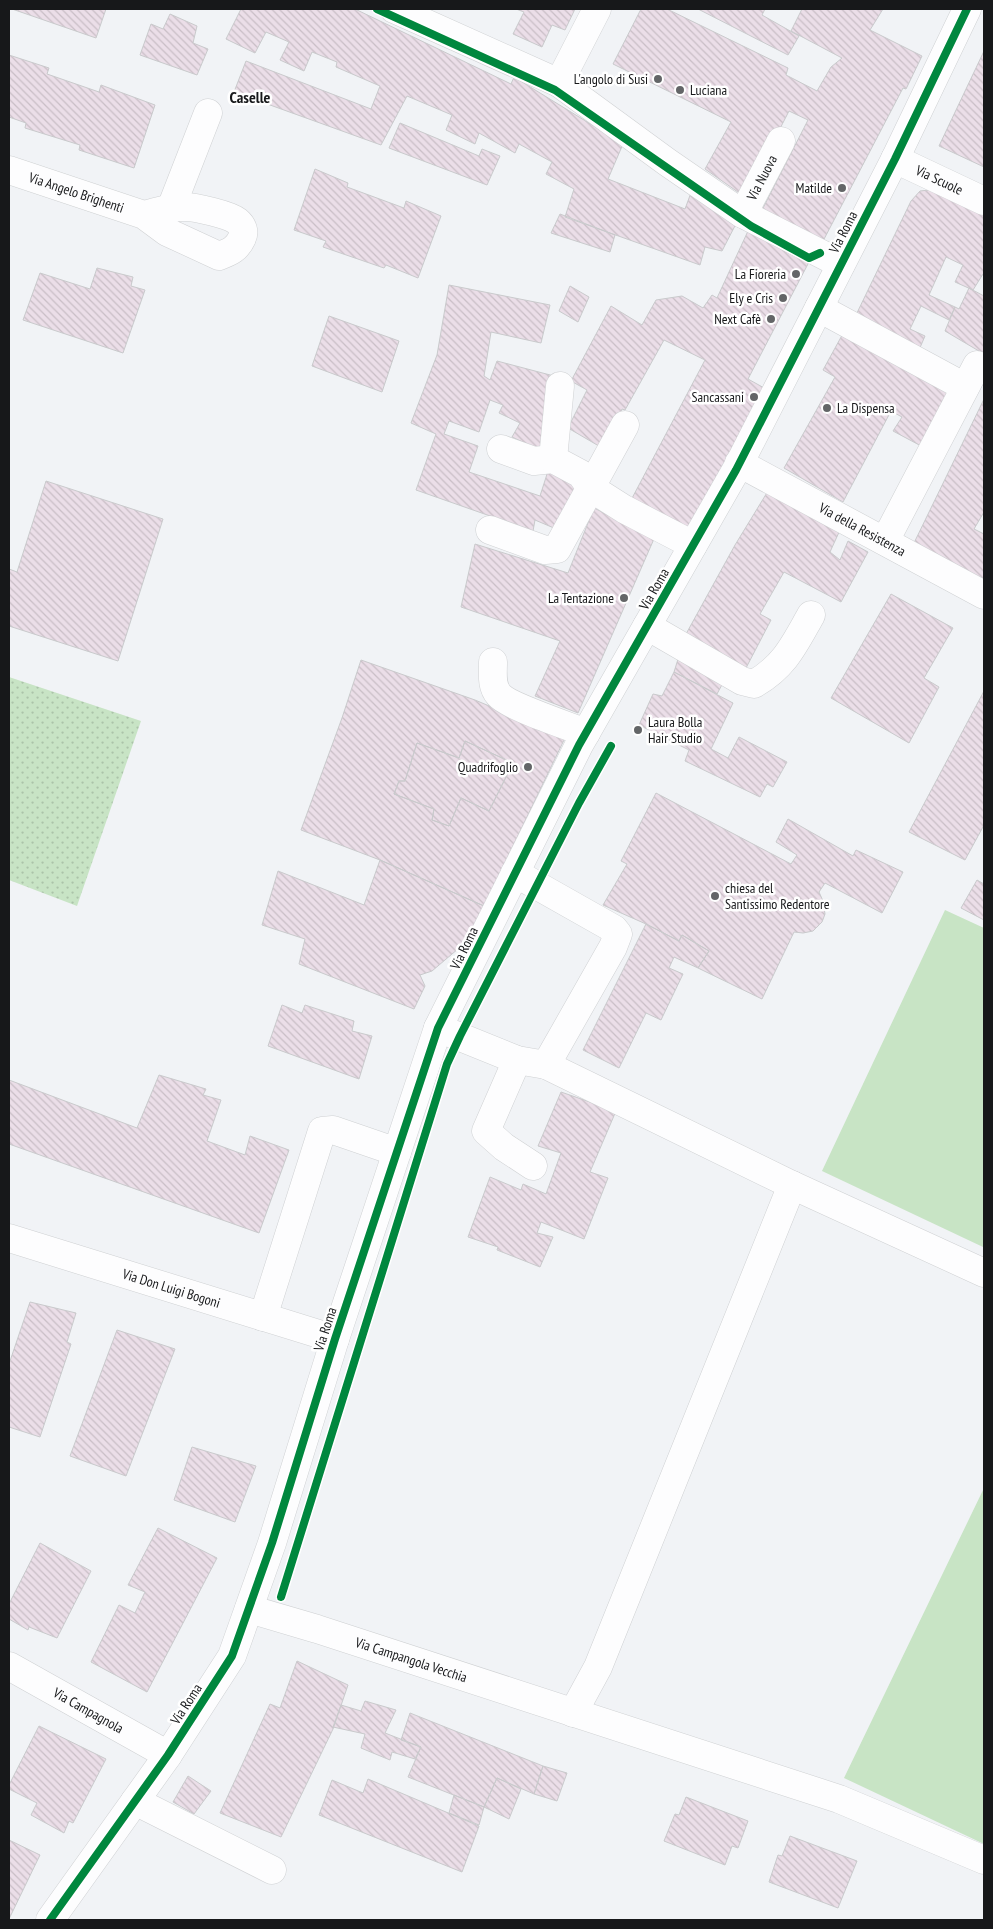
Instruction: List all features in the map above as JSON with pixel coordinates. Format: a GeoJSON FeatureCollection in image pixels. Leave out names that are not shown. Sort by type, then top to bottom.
{"type":"FeatureCollection","features":[{"type":"Feature","properties":{"kind":"street","name":"Via Nuova"},"geometry":{"type":"LineString","coordinates":[[394,9],[559,83],[695,182],[743,214],[841,264]]}},
{"type":"Feature","properties":{"kind":"street"},"geometry":{"type":"LineString","coordinates":[[559,83],[597,9]]}},
{"type":"Feature","properties":{"kind":"street","name":"Via Roma"},"geometry":{"type":"LineString","coordinates":[[50,1920],[168,1755],[232,1656],[272,1542],[335,1340],[438,1028],[586,733],[740,463],[895,159],[967,9]]}},
{"type":"Feature","properties":{"kind":"street"},"geometry":{"type":"LineString","coordinates":[[172,208],[208,113]]}},
{"type":"Feature","properties":{"kind":"street","name":"Via Nuova"},"geometry":{"type":"LineString","coordinates":[[743,214],[781,141]]}},
{"type":"Feature","properties":{"kind":"street","name":"Via Scuole"},"geometry":{"type":"LineString","coordinates":[[895,159],[984,201]]}},
{"type":"Feature","properties":{"kind":"street","name":"Via Angelo Brighenti"},"geometry":{"type":"LineString","coordinates":[[9,170],[144,215],[167,232],[219,256],[232,252],[239,245],[244,235],[243,228],[237,221],[186,207],[172,208],[144,215]]}},
{"type":"Feature","properties":{"kind":"street"},"geometry":{"type":"LineString","coordinates":[[819,308],[971,376],[885,542]]}},
{"type":"Feature","properties":{"kind":"street"},"geometry":{"type":"LineString","coordinates":[[553,458],[560,386]]}},
{"type":"Feature","properties":{"kind":"street"},"geometry":{"type":"LineString","coordinates":[[490,530],[546,550],[557,549],[625,425]]}},
{"type":"Feature","properties":{"kind":"street"},"geometry":{"type":"LineString","coordinates":[[502,449],[534,461],[553,458],[581,474],[591,488],[624,509],[693,545]]}},
{"type":"Feature","properties":{"kind":"street","name":"Via della Resistenza"},"geometry":{"type":"LineString","coordinates":[[740,463],[984,595]]}},
{"type":"Feature","properties":{"kind":"street"},"geometry":{"type":"LineString","coordinates":[[647,626],[742,681],[754,684],[768,676],[790,654],[810,615]]}},
{"type":"Feature","properties":{"kind":"street"},"geometry":{"type":"LineString","coordinates":[[493,662],[493,684],[500,696],[512,704],[586,733]]}},
{"type":"Feature","properties":{"kind":"street"},"geometry":{"type":"LineString","coordinates":[[515,873],[614,929],[618,934],[613,947],[546,1065]]}},
{"type":"Feature","properties":{"kind":"street"},"geometry":{"type":"LineString","coordinates":[[438,1028],[517,1060],[546,1065],[792,1184],[984,1273]]}},
{"type":"Feature","properties":{"kind":"street"},"geometry":{"type":"LineString","coordinates":[[517,1060],[486,1131],[504,1147],[533,1166]]}},
{"type":"Feature","properties":{"kind":"street"},"geometry":{"type":"LineString","coordinates":[[263,1317],[322,1131],[333,1130],[397,1152]]}},
{"type":"Feature","properties":{"kind":"street"},"geometry":{"type":"LineString","coordinates":[[572,1713],[598,1667],[792,1184]]}},
{"type":"Feature","properties":{"kind":"street","name":"Via Don Luigi Bogoni"},"geometry":{"type":"LineString","coordinates":[[9,1238],[335,1340]]}},
{"type":"Feature","properties":{"kind":"street","name":"Via Campangola Vecchia"},"geometry":{"type":"LineString","coordinates":[[248,1609],[318,1629],[839,1799],[984,1860]]}},
{"type":"Feature","properties":{"kind":"street","name":"Via Campagnola"},"geometry":{"type":"LineString","coordinates":[[9,1666],[168,1755]]}},
{"type":"Feature","properties":{"kind":"street"},"geometry":{"type":"LineString","coordinates":[[135,1801],[272,1870]]}},
{"type":"Feature","properties":{"kind":"green space"},"geometry":{"type":"Polygon","coordinates":[[[9,677],[141,721],[77,906],[9,880],[9,677]]]}},
{"type":"Feature","properties":{"kind":"green space"},"geometry":{"type":"Polygon","coordinates":[[[945,910],[984,928],[983,1247],[822,1171],[945,910]]]}},
{"type":"Feature","properties":{"kind":"green space"},"geometry":{"type":"Polygon","coordinates":[[[984,1488],[984,1844],[844,1778],[984,1488]]]}},
{"type":"Feature","properties":{"kind":"building"},"geometry":{"type":"Polygon","coordinates":[[[12,9],[106,9],[96,38],[12,9]]]}},
{"type":"Feature","properties":{"kind":"building"},"geometry":{"type":"Polygon","coordinates":[[[241,9],[355,9],[511,84],[514,77],[623,144],[608,179],[685,209],[692,190],[738,220],[722,251],[705,247],[700,265],[565,217],[574,189],[546,174],[552,162],[519,144],[515,153],[479,133],[475,144],[446,130],[452,115],[407,96],[381,145],[234,92],[246,61],[371,109],[380,86],[336,67],[337,62],[312,52],[304,71],[280,60],[289,42],[266,32],[255,53],[226,39],[241,9]]]}},
{"type":"Feature","properties":{"kind":"building"},"geometry":{"type":"Polygon","coordinates":[[[516,9],[575,9],[565,30],[552,25],[542,47],[513,34],[524,12],[516,9]]]}},
{"type":"Feature","properties":{"kind":"building"},"geometry":{"type":"Polygon","coordinates":[[[641,9],[667,9],[788,68],[786,75],[817,91],[831,67],[842,58],[791,31],[802,9],[883,9],[870,30],[922,56],[906,89],[903,88],[822,243],[760,214],[808,120],[789,111],[745,197],[705,169],[731,122],[613,64],[641,9]]]}},
{"type":"Feature","properties":{"kind":"building"},"geometry":{"type":"Polygon","coordinates":[[[698,9],[765,9],[762,15],[799,36],[788,55],[698,9]]]}},
{"type":"Feature","properties":{"kind":"building"},"geometry":{"type":"Polygon","coordinates":[[[170,14],[197,26],[193,43],[208,49],[197,75],[140,55],[151,24],[163,29],[170,14]]]}},
{"type":"Feature","properties":{"kind":"building"},"geometry":{"type":"Polygon","coordinates":[[[984,51],[984,167],[939,146],[984,51]]]}},
{"type":"Feature","properties":{"kind":"building"},"geometry":{"type":"Polygon","coordinates":[[[9,55],[49,68],[47,74],[99,92],[101,85],[155,105],[134,168],[79,150],[80,145],[25,128],[26,123],[9,117],[9,55]]]}},
{"type":"Feature","properties":{"kind":"building"},"geometry":{"type":"Polygon","coordinates":[[[400,123],[479,156],[482,149],[500,156],[487,185],[389,148],[400,123]]]}},
{"type":"Feature","properties":{"kind":"building"},"geometry":{"type":"Polygon","coordinates":[[[315,169],[348,183],[347,187],[404,208],[406,201],[441,216],[418,278],[386,265],[384,268],[323,247],[326,241],[294,230],[315,169]]]}},
{"type":"Feature","properties":{"kind":"building"},"geometry":{"type":"Polygon","coordinates":[[[929,190],[984,215],[984,275],[973,290],[955,282],[963,265],[946,257],[929,295],[955,307],[949,320],[921,306],[910,329],[925,336],[919,350],[855,317],[911,201],[920,191],[929,190]]]}},
{"type":"Feature","properties":{"kind":"building"},"geometry":{"type":"Polygon","coordinates":[[[560,214],[615,235],[610,252],[551,233],[560,214]]]}},
{"type":"Feature","properties":{"kind":"building"},"geometry":{"type":"Polygon","coordinates":[[[748,231],[809,262],[748,379],[766,389],[690,530],[630,502],[705,360],[664,340],[625,410],[622,409],[604,449],[568,428],[587,390],[571,381],[611,306],[642,325],[656,300],[682,296],[703,308],[712,295],[717,298],[748,231]]]}},
{"type":"Feature","properties":{"kind":"building"},"geometry":{"type":"Polygon","coordinates":[[[97,268],[133,277],[131,286],[145,290],[123,353],[23,320],[40,273],[90,289],[97,268]]]}},
{"type":"Feature","properties":{"kind":"building"},"geometry":{"type":"Polygon","coordinates":[[[449,285],[550,305],[541,343],[491,332],[484,376],[490,380],[497,361],[554,376],[540,450],[512,437],[520,423],[499,413],[503,405],[490,400],[479,432],[449,421],[444,434],[478,446],[469,472],[540,496],[548,471],[580,481],[561,531],[535,520],[533,531],[416,490],[436,434],[411,423],[437,355],[449,285]]]}},
{"type":"Feature","properties":{"kind":"building"},"geometry":{"type":"Polygon","coordinates":[[[570,286],[589,297],[578,322],[559,311],[570,286]]]}},
{"type":"Feature","properties":{"kind":"building"},"geometry":{"type":"Polygon","coordinates":[[[969,288],[984,296],[984,354],[945,331],[955,307],[959,309],[969,288]]]}},
{"type":"Feature","properties":{"kind":"building"},"geometry":{"type":"Polygon","coordinates":[[[329,316],[399,341],[382,392],[312,366],[329,316]]]}},
{"type":"Feature","properties":{"kind":"building"},"geometry":{"type":"Polygon","coordinates":[[[846,328],[953,389],[923,447],[893,431],[902,417],[891,411],[843,502],[784,468],[835,377],[823,370],[846,328]]]}},
{"type":"Feature","properties":{"kind":"building"},"geometry":{"type":"Polygon","coordinates":[[[984,399],[984,512],[974,529],[984,534],[984,583],[913,545],[984,399]]]}},
{"type":"Feature","properties":{"kind":"building"},"geometry":{"type":"Polygon","coordinates":[[[46,481],[163,519],[118,661],[9,626],[9,569],[17,572],[46,481]]]}},
{"type":"Feature","properties":{"kind":"building"},"geometry":{"type":"Polygon","coordinates":[[[768,491],[840,530],[830,552],[840,560],[848,541],[868,552],[841,602],[784,572],[760,614],[771,620],[746,668],[686,634],[735,545],[768,491]]]}},
{"type":"Feature","properties":{"kind":"building"},"geometry":{"type":"Polygon","coordinates":[[[594,508],[620,521],[657,532],[578,713],[535,696],[560,641],[461,607],[475,544],[568,573],[594,508]]]}},
{"type":"Feature","properties":{"kind":"building"},"geometry":{"type":"Polygon","coordinates":[[[891,594],[953,628],[924,678],[939,687],[909,743],[831,698],[891,594]]]}},
{"type":"Feature","properties":{"kind":"building"},"geometry":{"type":"Polygon","coordinates":[[[679,656],[725,679],[717,694],[674,672],[679,656]]]}},
{"type":"Feature","properties":{"kind":"building"},"geometry":{"type":"Polygon","coordinates":[[[361,660],[475,700],[565,738],[484,906],[380,860],[301,830],[361,660]],[[465,741],[459,758],[417,743],[405,781],[399,781],[394,794],[434,809],[432,820],[449,826],[461,798],[489,811],[513,763],[465,741]]]}},
{"type":"Feature","properties":{"kind":"building"},"geometry":{"type":"Polygon","coordinates":[[[674,672],[733,703],[711,749],[728,758],[739,737],[787,762],[773,787],[767,784],[760,797],[685,761],[689,750],[639,725],[653,694],[662,696],[674,672]]]}},
{"type":"Feature","properties":{"kind":"building"},"geometry":{"type":"Polygon","coordinates":[[[984,691],[984,825],[965,860],[909,832],[984,691]]]}},
{"type":"Feature","properties":{"kind":"building"},"geometry":{"type":"Polygon","coordinates":[[[465,741],[513,763],[489,811],[461,798],[449,826],[432,820],[434,809],[394,794],[399,781],[405,781],[417,743],[459,758],[465,741]]]}},
{"type":"Feature","properties":{"kind":"building","name":"chiesa del Santissimo Redentore"},"geometry":{"type":"Polygon","coordinates":[[[656,793],[791,864],[797,855],[776,842],[788,819],[853,856],[856,850],[903,872],[882,913],[825,883],[819,892],[825,914],[822,922],[813,931],[794,932],[762,999],[698,968],[709,951],[682,935],[679,941],[603,905],[627,864],[621,861],[656,793]]]}},
{"type":"Feature","properties":{"kind":"building"},"geometry":{"type":"Polygon","coordinates":[[[380,860],[484,906],[465,943],[432,971],[420,975],[425,986],[414,1009],[299,964],[305,939],[262,925],[278,871],[364,905],[380,860]]]}},
{"type":"Feature","properties":{"kind":"building"},"geometry":{"type":"Polygon","coordinates":[[[977,880],[984,884],[984,920],[961,908],[977,880]]]}},
{"type":"Feature","properties":{"kind":"building"},"geometry":{"type":"Polygon","coordinates":[[[646,924],[679,941],[682,935],[709,951],[698,968],[674,957],[669,968],[683,974],[661,1020],[646,1013],[619,1068],[583,1050],[646,924]]]}},
{"type":"Feature","properties":{"kind":"building"},"geometry":{"type":"Polygon","coordinates":[[[282,1005],[302,1013],[305,1005],[354,1021],[352,1031],[372,1036],[359,1079],[268,1046],[282,1005]]]}},
{"type":"Feature","properties":{"kind":"building"},"geometry":{"type":"Polygon","coordinates":[[[159,1075],[206,1089],[203,1095],[221,1100],[207,1141],[245,1155],[250,1136],[289,1150],[259,1233],[9,1144],[9,1080],[137,1128],[159,1075]]]}},
{"type":"Feature","properties":{"kind":"building"},"geometry":{"type":"Polygon","coordinates":[[[561,1092],[616,1111],[590,1172],[608,1178],[584,1239],[541,1222],[537,1233],[553,1237],[540,1267],[497,1250],[498,1247],[468,1237],[490,1177],[521,1190],[523,1184],[546,1194],[561,1153],[538,1146],[561,1092]]]}},
{"type":"Feature","properties":{"kind":"building"},"geometry":{"type":"Polygon","coordinates":[[[30,1302],[76,1313],[67,1342],[71,1344],[40,1437],[9,1427],[9,1364],[30,1302]]]}},
{"type":"Feature","properties":{"kind":"building"},"geometry":{"type":"Polygon","coordinates":[[[117,1330],[175,1349],[126,1476],[70,1456],[117,1330]]]}},
{"type":"Feature","properties":{"kind":"building"},"geometry":{"type":"Polygon","coordinates":[[[192,1447],[256,1466],[235,1522],[174,1500],[192,1447]]]}},
{"type":"Feature","properties":{"kind":"building"},"geometry":{"type":"Polygon","coordinates":[[[158,1528],[217,1558],[147,1692],[91,1662],[119,1605],[135,1613],[145,1592],[128,1585],[158,1528]]]}},
{"type":"Feature","properties":{"kind":"building"},"geometry":{"type":"Polygon","coordinates":[[[40,1543],[91,1571],[57,1638],[29,1627],[28,1630],[9,1619],[9,1604],[40,1543]]]}},
{"type":"Feature","properties":{"kind":"building"},"geometry":{"type":"Polygon","coordinates":[[[297,1661],[348,1685],[333,1729],[281,1837],[220,1813],[270,1704],[280,1708],[297,1661]]]}},
{"type":"Feature","properties":{"kind":"building"},"geometry":{"type":"Polygon","coordinates":[[[365,1701],[396,1710],[385,1733],[421,1747],[415,1759],[392,1752],[390,1760],[361,1748],[365,1734],[333,1727],[341,1705],[361,1711],[365,1701]]]}},
{"type":"Feature","properties":{"kind":"building"},"geometry":{"type":"Polygon","coordinates":[[[410,1713],[543,1766],[534,1794],[497,1778],[484,1807],[408,1777],[421,1747],[401,1740],[410,1713]]]}},
{"type":"Feature","properties":{"kind":"building"},"geometry":{"type":"Polygon","coordinates":[[[39,1726],[106,1759],[73,1823],[69,1821],[64,1833],[31,1815],[37,1803],[9,1789],[9,1785],[39,1726]]]}},
{"type":"Feature","properties":{"kind":"building"},"geometry":{"type":"Polygon","coordinates":[[[543,1766],[567,1773],[557,1801],[534,1794],[543,1766]]]}},
{"type":"Feature","properties":{"kind":"building"},"geometry":{"type":"Polygon","coordinates":[[[188,1776],[211,1791],[194,1814],[173,1802],[188,1776]]]}},
{"type":"Feature","properties":{"kind":"building"},"geometry":{"type":"Polygon","coordinates":[[[497,1778],[521,1789],[509,1819],[484,1807],[497,1778]]]}},
{"type":"Feature","properties":{"kind":"building"},"geometry":{"type":"Polygon","coordinates":[[[368,1779],[479,1826],[462,1872],[319,1815],[332,1780],[363,1793],[368,1779]]]}},
{"type":"Feature","properties":{"kind":"building"},"geometry":{"type":"Polygon","coordinates":[[[454,1795],[484,1807],[479,1825],[449,1813],[454,1795]]]}},
{"type":"Feature","properties":{"kind":"building"},"geometry":{"type":"Polygon","coordinates":[[[686,1797],[748,1821],[738,1848],[732,1846],[725,1865],[664,1841],[675,1814],[679,1815],[686,1797]]]}},
{"type":"Feature","properties":{"kind":"building"},"geometry":{"type":"Polygon","coordinates":[[[790,1836],[857,1861],[838,1908],[769,1882],[778,1855],[782,1856],[790,1836]]]}},
{"type":"Feature","properties":{"kind":"building"},"geometry":{"type":"Polygon","coordinates":[[[9,1840],[40,1855],[9,1919],[9,1840]]]}},
{"type":"Feature","properties":{"kind":"cycle path"},"geometry":{"type":"LineString","coordinates":[[377,9],[555,90],[751,226],[809,258],[820,253]]}},
{"type":"Feature","properties":{"kind":"cycle path"},"geometry":{"type":"LineString","coordinates":[[50,1920],[168,1755],[232,1656],[272,1543],[335,1339],[438,1028],[579,745],[736,470],[895,159],[967,9]]}},
{"type":"Feature","properties":{"kind":"cycle path"},"geometry":{"type":"LineString","coordinates":[[281,1597],[447,1064],[579,803],[611,746]]}},
{"type":"Feature","properties":{"kind":"place","name":"L'angolo di Susi"},"geometry":{"type":"Point","coordinates":[658,79]}},
{"type":"Feature","properties":{"kind":"place","name":"Luciana"},"geometry":{"type":"Point","coordinates":[680,90]}},
{"type":"Feature","properties":{"kind":"place","name":"Matilde"},"geometry":{"type":"Point","coordinates":[842,188]}},
{"type":"Feature","properties":{"kind":"place","name":"La Fioreria"},"geometry":{"type":"Point","coordinates":[796,274]}},
{"type":"Feature","properties":{"kind":"place","name":"Ely e Cris"},"geometry":{"type":"Point","coordinates":[783,298]}},
{"type":"Feature","properties":{"kind":"place","name":"Next Cafè"},"geometry":{"type":"Point","coordinates":[771,319]}},
{"type":"Feature","properties":{"kind":"place","name":"Sancassani"},"geometry":{"type":"Point","coordinates":[754,397]}},
{"type":"Feature","properties":{"kind":"place","name":"La Dispensa"},"geometry":{"type":"Point","coordinates":[827,408]}},
{"type":"Feature","properties":{"kind":"place","name":"La Tentazione"},"geometry":{"type":"Point","coordinates":[624,598]}},
{"type":"Feature","properties":{"kind":"place","name":"Laura Bolla Hair Studio"},"geometry":{"type":"Point","coordinates":[638,730]}},
{"type":"Feature","properties":{"kind":"place","name":"Quadrifoglio"},"geometry":{"type":"Point","coordinates":[528,767]}},
{"type":"Feature","properties":{"kind":"place","name":"chiesa del Santissimo Redentore"},"geometry":{"type":"Point","coordinates":[715,896]}},
{"type":"Feature","properties":{"kind":"district","name":"Caselle"},"geometry":{"type":"Point","coordinates":[250,97]}}]}
